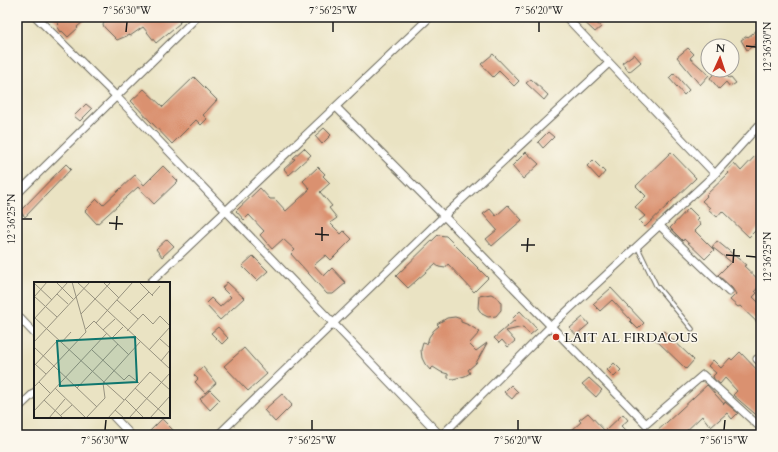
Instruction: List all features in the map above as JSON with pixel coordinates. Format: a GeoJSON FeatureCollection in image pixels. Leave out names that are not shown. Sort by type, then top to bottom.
{"type":"FeatureCollection","features":[{"type":"Feature","properties":{"kind":"street"},"geometry":{"type":"LineString","coordinates":[[36,17],[116,96],[333,323],[444,434],[551,326],[715,174],[761,123]]}},
{"type":"Feature","properties":{"kind":"street"},"geometry":{"type":"LineString","coordinates":[[17,194],[197,17]]}},
{"type":"Feature","properties":{"kind":"street"},"geometry":{"type":"LineString","coordinates":[[151,282],[430,17]]}},
{"type":"Feature","properties":{"kind":"street"},"geometry":{"type":"LineString","coordinates":[[566,17],[715,174]]}},
{"type":"Feature","properties":{"kind":"street"},"geometry":{"type":"LineString","coordinates":[[218,435],[444,216],[609,63]]}},
{"type":"Feature","properties":{"kind":"street"},"geometry":{"type":"LineString","coordinates":[[336,107],[646,424],[703,375],[761,428]]}},
{"type":"Feature","properties":{"kind":"street"},"geometry":{"type":"LineString","coordinates":[[660,225],[729,292]]}},
{"type":"Feature","properties":{"kind":"street"},"geometry":{"type":"LineString","coordinates":[[17,315],[34,333]]}},
{"type":"Feature","properties":{"kind":"street"},"geometry":{"type":"LineString","coordinates":[[17,409],[34,393]]}},
{"type":"Feature","properties":{"kind":"street"},"geometry":{"type":"LineString","coordinates":[[115,418],[131,435]]}},
{"type":"Feature","properties":{"kind":"lane"},"geometry":{"type":"LineString","coordinates":[[637,246],[656,285],[692,329]]}},
{"type":"Feature","properties":{"kind":"building"},"geometry":{"type":"Polygon","coordinates":[[[52,17],[89,17],[68,37],[62,31],[61,32],[57,26],[59,24],[52,17]]]}},
{"type":"Feature","properties":{"kind":"building"},"geometry":{"type":"Polygon","coordinates":[[[107,17],[184,17],[179,22],[180,23],[156,43],[143,27],[130,36],[129,35],[117,40],[104,27],[103,24],[108,19],[107,17]]]}},
{"type":"Feature","properties":{"kind":"building"},"geometry":{"type":"Polygon","coordinates":[[[579,17],[590,17],[601,27],[595,32],[579,17]]]}},
{"type":"Feature","properties":{"kind":"building"},"geometry":{"type":"Polygon","coordinates":[[[761,27],[761,40],[747,50],[741,40],[747,36],[748,37],[761,27]]]}},
{"type":"Feature","properties":{"kind":"building"},"geometry":{"type":"Polygon","coordinates":[[[688,48],[694,54],[690,58],[700,67],[700,78],[706,78],[700,85],[677,57],[688,48]]]}},
{"type":"Feature","properties":{"kind":"building"},"geometry":{"type":"Polygon","coordinates":[[[493,54],[519,81],[514,86],[499,71],[493,77],[481,64],[493,54]]]}},
{"type":"Feature","properties":{"kind":"building"},"geometry":{"type":"Polygon","coordinates":[[[634,54],[641,62],[629,72],[622,63],[634,54]]]}},
{"type":"Feature","properties":{"kind":"building"},"geometry":{"type":"Polygon","coordinates":[[[674,73],[689,90],[684,95],[669,78],[674,73]]]}},
{"type":"Feature","properties":{"kind":"building"},"geometry":{"type":"Polygon","coordinates":[[[194,77],[217,100],[203,115],[207,119],[201,125],[196,120],[172,144],[131,101],[144,89],[163,107],[194,77]]]}},
{"type":"Feature","properties":{"kind":"building"},"geometry":{"type":"Polygon","coordinates":[[[710,78],[732,78],[736,83],[730,87],[726,82],[719,89],[710,78]]]}},
{"type":"Feature","properties":{"kind":"building"},"geometry":{"type":"Polygon","coordinates":[[[531,79],[548,95],[544,100],[526,83],[531,79]]]}},
{"type":"Feature","properties":{"kind":"building"},"geometry":{"type":"Polygon","coordinates":[[[86,104],[92,109],[80,121],[74,116],[86,104]]]}},
{"type":"Feature","properties":{"kind":"building"},"geometry":{"type":"Polygon","coordinates":[[[324,128],[331,135],[322,144],[315,136],[324,128]]]}},
{"type":"Feature","properties":{"kind":"building"},"geometry":{"type":"Polygon","coordinates":[[[548,132],[554,137],[543,148],[538,142],[548,132]]]}},
{"type":"Feature","properties":{"kind":"building"},"geometry":{"type":"Polygon","coordinates":[[[304,148],[311,155],[289,175],[284,169],[304,148]]]}},
{"type":"Feature","properties":{"kind":"building"},"geometry":{"type":"Polygon","coordinates":[[[526,152],[539,164],[523,179],[512,166],[526,152]]]}},
{"type":"Feature","properties":{"kind":"building"},"geometry":{"type":"Polygon","coordinates":[[[671,152],[696,178],[645,227],[639,221],[645,216],[635,207],[646,196],[636,186],[671,152]]]}},
{"type":"Feature","properties":{"kind":"building"},"geometry":{"type":"Polygon","coordinates":[[[757,154],[761,158],[761,225],[749,237],[722,211],[717,217],[702,201],[707,196],[706,195],[729,173],[727,171],[734,163],[741,171],[757,154]]]}},
{"type":"Feature","properties":{"kind":"building"},"geometry":{"type":"Polygon","coordinates":[[[593,160],[605,172],[599,179],[587,166],[593,160]]]}},
{"type":"Feature","properties":{"kind":"building"},"geometry":{"type":"Polygon","coordinates":[[[66,164],[71,169],[25,217],[20,211],[66,164]]]}},
{"type":"Feature","properties":{"kind":"building"},"geometry":{"type":"Polygon","coordinates":[[[163,166],[178,181],[154,204],[138,187],[97,224],[85,211],[97,199],[103,205],[135,175],[144,185],[163,166]]]}},
{"type":"Feature","properties":{"kind":"building"},"geometry":{"type":"Polygon","coordinates":[[[318,167],[325,174],[323,176],[330,183],[320,192],[332,206],[329,208],[337,218],[330,223],[341,234],[344,231],[352,239],[331,260],[326,255],[314,265],[324,276],[332,268],[346,283],[333,294],[327,294],[291,254],[295,250],[283,239],[272,249],[260,235],[264,231],[249,215],[244,220],[236,211],[260,188],[270,199],[275,199],[286,211],[310,189],[303,181],[318,167]]]}},
{"type":"Feature","properties":{"kind":"building"},"geometry":{"type":"Polygon","coordinates":[[[508,205],[522,220],[492,246],[486,239],[497,230],[483,214],[490,209],[496,216],[508,205]]]}},
{"type":"Feature","properties":{"kind":"building"},"geometry":{"type":"Polygon","coordinates":[[[689,208],[699,218],[697,220],[701,225],[695,231],[714,250],[705,259],[670,228],[689,208]]]}},
{"type":"Feature","properties":{"kind":"building"},"geometry":{"type":"Polygon","coordinates":[[[438,235],[446,236],[488,278],[474,292],[448,264],[445,268],[439,267],[435,264],[408,288],[396,276],[438,235]]]}},
{"type":"Feature","properties":{"kind":"building"},"geometry":{"type":"Polygon","coordinates":[[[167,239],[174,246],[162,257],[156,249],[167,239]]]}},
{"type":"Feature","properties":{"kind":"building"},"geometry":{"type":"Polygon","coordinates":[[[717,241],[746,265],[744,266],[761,282],[755,291],[757,293],[753,297],[761,305],[761,326],[740,306],[738,307],[730,300],[736,294],[732,288],[718,275],[731,262],[712,247],[717,241]]]}},
{"type":"Feature","properties":{"kind":"building"},"geometry":{"type":"Polygon","coordinates":[[[253,256],[268,271],[257,281],[242,266],[253,256]]]}},
{"type":"Feature","properties":{"kind":"building"},"geometry":{"type":"Polygon","coordinates":[[[227,282],[244,298],[220,320],[205,304],[211,298],[220,307],[231,297],[222,288],[227,282]]]}},
{"type":"Feature","properties":{"kind":"building"},"geometry":{"type":"Polygon","coordinates":[[[611,288],[644,323],[638,329],[612,300],[600,311],[593,304],[611,288]]]}},
{"type":"Feature","properties":{"kind":"building"},"geometry":{"type":"Polygon","coordinates":[[[491,294],[497,297],[501,303],[501,310],[496,316],[488,317],[482,314],[478,308],[479,296],[491,294]]]}},
{"type":"Feature","properties":{"kind":"building"},"geometry":{"type":"Polygon","coordinates":[[[520,311],[537,329],[530,335],[523,327],[506,331],[515,341],[508,347],[502,340],[499,343],[494,338],[515,320],[513,318],[520,311]]]}},
{"type":"Feature","properties":{"kind":"building"},"geometry":{"type":"Polygon","coordinates":[[[455,317],[461,319],[461,322],[480,332],[469,344],[476,351],[487,343],[476,363],[468,370],[470,373],[453,379],[448,378],[448,374],[433,367],[430,370],[422,358],[421,350],[423,343],[427,344],[429,337],[439,326],[437,324],[447,318],[455,317]]]}},
{"type":"Feature","properties":{"kind":"building"},"geometry":{"type":"Polygon","coordinates":[[[583,317],[589,324],[576,335],[570,328],[583,317]]]}},
{"type":"Feature","properties":{"kind":"building"},"geometry":{"type":"Polygon","coordinates":[[[218,327],[228,338],[222,344],[211,333],[218,327]]]}},
{"type":"Feature","properties":{"kind":"building"},"geometry":{"type":"Polygon","coordinates":[[[664,331],[694,360],[686,369],[655,339],[664,331]]]}},
{"type":"Feature","properties":{"kind":"building"},"geometry":{"type":"Polygon","coordinates":[[[244,348],[267,374],[248,391],[224,366],[244,348]]]}},
{"type":"Feature","properties":{"kind":"building"},"geometry":{"type":"Polygon","coordinates":[[[740,352],[761,374],[761,419],[733,395],[737,391],[725,378],[720,384],[714,379],[713,376],[716,373],[708,366],[713,360],[721,368],[730,358],[732,360],[740,352]]]}},
{"type":"Feature","properties":{"kind":"building"},"geometry":{"type":"Polygon","coordinates":[[[614,363],[621,370],[614,377],[607,370],[614,363]]]}},
{"type":"Feature","properties":{"kind":"building"},"geometry":{"type":"Polygon","coordinates":[[[203,367],[216,383],[205,393],[195,382],[198,379],[194,375],[203,367]]]}},
{"type":"Feature","properties":{"kind":"building"},"geometry":{"type":"Polygon","coordinates":[[[589,378],[602,390],[596,397],[582,384],[589,378]]]}},
{"type":"Feature","properties":{"kind":"building"},"geometry":{"type":"Polygon","coordinates":[[[511,385],[518,392],[512,399],[504,392],[511,385]]]}},
{"type":"Feature","properties":{"kind":"building"},"geometry":{"type":"Polygon","coordinates":[[[707,385],[724,404],[725,402],[738,413],[732,419],[727,413],[711,427],[702,416],[682,435],[653,435],[707,385]]]}},
{"type":"Feature","properties":{"kind":"building"},"geometry":{"type":"Polygon","coordinates":[[[210,390],[220,400],[210,410],[200,399],[210,390]]]}},
{"type":"Feature","properties":{"kind":"building"},"geometry":{"type":"Polygon","coordinates":[[[282,394],[292,405],[275,422],[264,410],[282,394]]]}},
{"type":"Feature","properties":{"kind":"building"},"geometry":{"type":"Polygon","coordinates":[[[588,413],[605,431],[623,414],[628,420],[621,426],[630,435],[575,435],[571,431],[581,422],[579,420],[588,413]]]}},
{"type":"Feature","properties":{"kind":"building"},"geometry":{"type":"Polygon","coordinates":[[[162,419],[178,435],[146,435],[162,419]]]}},
{"type":"Feature","properties":{"kind":"place","name":"LAIT AL FIRDAOUS"},"geometry":{"type":"Point","coordinates":[556,337]}}]}
